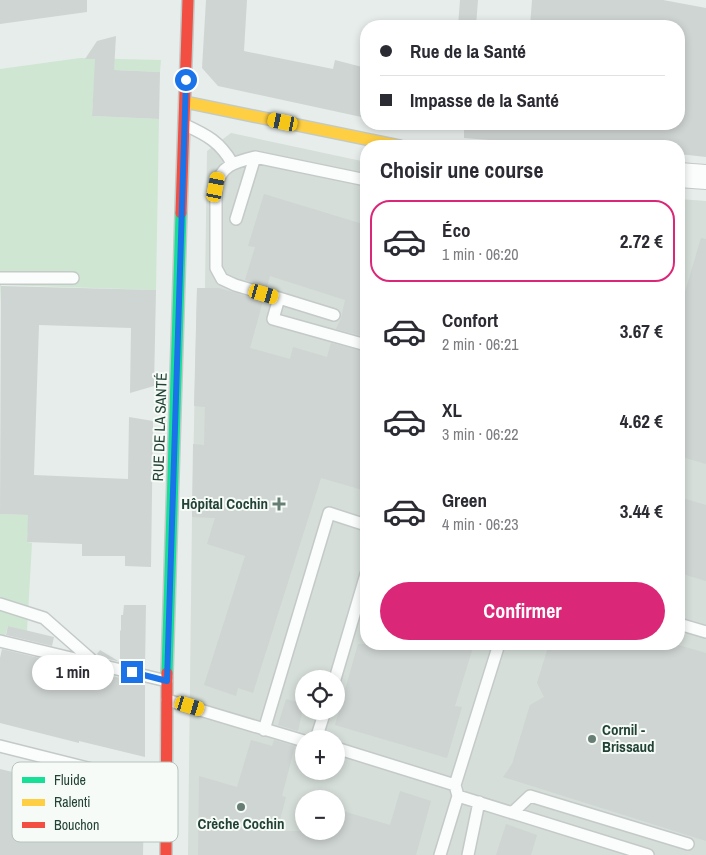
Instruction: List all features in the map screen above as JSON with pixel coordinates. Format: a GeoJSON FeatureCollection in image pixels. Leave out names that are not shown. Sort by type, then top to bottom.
{"type":"FeatureCollection","features":[{"type":"Feature","properties":{"kind":"street","name":"RUE DE LA SANTÉ"},"geometry":{"type":"LineString","coordinates":[[167,762],[167,681],[188,0]]}},
{"type":"Feature","properties":{"kind":"street"},"geometry":{"type":"LineString","coordinates":[[185,102],[371,140]]}},
{"type":"Feature","properties":{"kind":"street"},"geometry":{"type":"LineString","coordinates":[[685,176],[706,178]]}},
{"type":"Feature","properties":{"kind":"street","name":"RUE DE LA SANTÉ"},"geometry":{"type":"LineString","coordinates":[[166,842],[166,855]]}},
{"type":"Feature","properties":{"kind":"lane"},"geometry":{"type":"LineString","coordinates":[[184,124],[209,136],[224,150],[232,164]]}},
{"type":"Feature","properties":{"kind":"lane"},"geometry":{"type":"LineString","coordinates":[[236,219],[255,157]]}},
{"type":"Feature","properties":{"kind":"lane"},"geometry":{"type":"LineString","coordinates":[[334,315],[235,285],[222,279],[216,268],[216,187],[219,176],[232,164],[255,157],[360,179]]}},
{"type":"Feature","properties":{"kind":"lane"},"geometry":{"type":"LineString","coordinates":[[0,278],[72,278]]}},
{"type":"Feature","properties":{"kind":"lane"},"geometry":{"type":"LineString","coordinates":[[279,298],[273,319],[360,343]]}},
{"type":"Feature","properties":{"kind":"lane"},"geometry":{"type":"LineString","coordinates":[[264,730],[329,512],[360,523]]}},
{"type":"Feature","properties":{"kind":"lane"},"geometry":{"type":"LineString","coordinates":[[338,670],[360,594]]}},
{"type":"Feature","properties":{"kind":"lane"},"geometry":{"type":"LineString","coordinates":[[0,604],[44,618],[95,664]]}},
{"type":"Feature","properties":{"kind":"lane"},"geometry":{"type":"LineString","coordinates":[[685,626],[706,632]]}},
{"type":"Feature","properties":{"kind":"lane"},"geometry":{"type":"LineString","coordinates":[[0,641],[167,681]]}},
{"type":"Feature","properties":{"kind":"lane"},"geometry":{"type":"LineString","coordinates":[[440,855],[498,650]]}},
{"type":"Feature","properties":{"kind":"lane"},"geometry":{"type":"LineString","coordinates":[[167,700],[295,739]]}},
{"type":"Feature","properties":{"kind":"lane"},"geometry":{"type":"LineString","coordinates":[[0,746],[64,762]]}},
{"type":"Feature","properties":{"kind":"lane"},"geometry":{"type":"LineString","coordinates":[[345,751],[457,790],[479,802],[648,855]]}},
{"type":"Feature","properties":{"kind":"lane"},"geometry":{"type":"LineString","coordinates":[[512,813],[530,796],[688,844]]}},
{"type":"Feature","properties":{"kind":"lane"},"geometry":{"type":"LineString","coordinates":[[468,855],[479,802]]}},
{"type":"Feature","properties":{"kind":"shaded area","name":"Hôpital Cochin"},"geometry":{"type":"Polygon","coordinates":[[[231,133],[360,161],[360,650],[685,650],[685,199],[706,201],[706,855],[188,855],[197,288],[205,288],[207,151],[231,133]]]}},
{"type":"Feature","properties":{"kind":"green space"},"geometry":{"type":"Polygon","coordinates":[[[80,58],[161,60],[160,72],[115,70],[114,85],[94,84],[92,116],[159,119],[156,290],[1,285],[0,303],[0,69],[80,58]]]}},
{"type":"Feature","properties":{"kind":"green space"},"geometry":{"type":"Polygon","coordinates":[[[0,514],[33,515],[27,534],[27,542],[32,543],[27,631],[8,626],[4,640],[0,639],[0,514]]]}},
{"type":"Feature","properties":{"kind":"building"},"geometry":{"type":"Polygon","coordinates":[[[0,0],[87,0],[87,12],[0,24],[0,0]]]}},
{"type":"Feature","properties":{"kind":"building"},"geometry":{"type":"Polygon","coordinates":[[[206,0],[247,0],[244,51],[333,69],[335,60],[360,66],[360,117],[218,86],[202,68],[206,0]]]}},
{"type":"Feature","properties":{"kind":"building"},"geometry":{"type":"Polygon","coordinates":[[[460,0],[478,0],[476,20],[458,20],[460,0]]]}},
{"type":"Feature","properties":{"kind":"building"},"geometry":{"type":"Polygon","coordinates":[[[532,0],[663,0],[706,8],[706,157],[685,155],[685,140],[489,140],[464,138],[464,130],[685,130],[685,20],[530,20],[532,0]]]}},
{"type":"Feature","properties":{"kind":"building"},"geometry":{"type":"Polygon","coordinates":[[[116,36],[114,70],[160,72],[159,119],[92,116],[95,59],[85,59],[97,41],[116,36]]]}},
{"type":"Feature","properties":{"kind":"building"},"geometry":{"type":"Polygon","coordinates":[[[264,194],[360,223],[360,335],[336,329],[341,318],[345,300],[270,276],[267,287],[245,280],[255,247],[248,246],[264,194]]]}},
{"type":"Feature","properties":{"kind":"building"},"geometry":{"type":"Polygon","coordinates":[[[701,238],[706,239],[706,464],[685,458],[685,292],[701,238]]]}},
{"type":"Feature","properties":{"kind":"building"},"geometry":{"type":"Polygon","coordinates":[[[1,286],[156,290],[154,386],[130,393],[131,328],[39,325],[34,475],[128,479],[129,417],[153,421],[151,567],[125,566],[125,556],[82,556],[82,544],[27,542],[28,515],[0,514],[1,286]]]}},
{"type":"Feature","properties":{"kind":"building"},"geometry":{"type":"Polygon","coordinates":[[[197,288],[219,288],[263,301],[250,348],[290,359],[293,347],[327,357],[331,343],[360,350],[360,489],[321,478],[253,693],[238,688],[236,696],[204,685],[245,556],[207,544],[215,518],[192,517],[193,444],[204,445],[205,407],[194,406],[197,288]]]}},
{"type":"Feature","properties":{"kind":"building"},"geometry":{"type":"Polygon","coordinates":[[[685,499],[706,505],[706,581],[685,575],[685,499]]]}},
{"type":"Feature","properties":{"kind":"building"},"geometry":{"type":"Polygon","coordinates":[[[124,605],[146,605],[145,668],[120,662],[121,615],[123,615],[124,605]]]}},
{"type":"Feature","properties":{"kind":"building"},"geometry":{"type":"Polygon","coordinates":[[[8,626],[54,637],[52,646],[6,635],[8,626]]]}},
{"type":"Feature","properties":{"kind":"building"},"geometry":{"type":"Polygon","coordinates":[[[358,644],[360,644],[360,650],[472,650],[455,706],[462,707],[447,758],[335,725],[336,720],[345,720],[345,690],[358,644]]]}},
{"type":"Feature","properties":{"kind":"building","name":"Cornil - Brissaud"},"geometry":{"type":"Polygon","coordinates":[[[685,647],[706,653],[706,841],[503,777],[512,764],[530,705],[544,697],[537,683],[547,650],[685,650],[685,647]]]}},
{"type":"Feature","properties":{"kind":"building"},"geometry":{"type":"Polygon","coordinates":[[[2,649],[48,660],[47,663],[81,672],[84,669],[145,684],[145,757],[0,723],[0,658],[2,649]]]}},
{"type":"Feature","properties":{"kind":"building"},"geometry":{"type":"Polygon","coordinates":[[[100,650],[120,662],[100,657],[97,654],[100,650]]]}},
{"type":"Feature","properties":{"kind":"building"},"geometry":{"type":"Polygon","coordinates":[[[286,699],[295,702],[295,720],[300,720],[298,730],[278,725],[286,699]]]}},
{"type":"Feature","properties":{"kind":"building"},"geometry":{"type":"Polygon","coordinates":[[[251,740],[272,746],[274,740],[295,746],[282,796],[286,797],[277,831],[295,831],[295,840],[345,840],[345,812],[390,825],[400,791],[431,801],[416,855],[198,855],[199,776],[237,787],[251,740]]]}},
{"type":"Feature","properties":{"kind":"building"},"geometry":{"type":"Polygon","coordinates":[[[0,769],[12,772],[12,842],[143,842],[143,855],[0,855],[0,769]]]}},
{"type":"Feature","properties":{"kind":"building"},"geometry":{"type":"Polygon","coordinates":[[[506,824],[537,835],[531,855],[496,855],[506,824]]]}},
{"type":"Feature","properties":{"kind":"traffic: fast"},"geometry":{"type":"LineString","coordinates":[[167,673],[181,213]]}},
{"type":"Feature","properties":{"kind":"traffic: slow"},"geometry":{"type":"LineString","coordinates":[[185,102],[371,140]]}},
{"type":"Feature","properties":{"kind":"traffic: jam"},"geometry":{"type":"LineString","coordinates":[[181,213],[188,0]]}},
{"type":"Feature","properties":{"kind":"traffic: jam"},"geometry":{"type":"LineString","coordinates":[[167,673],[167,762]]}},
{"type":"Feature","properties":{"kind":"traffic: jam"},"geometry":{"type":"LineString","coordinates":[[166,842],[166,855]]}},
{"type":"Feature","properties":{"kind":"place","name":"Hôpital Cochin"},"geometry":{"type":"Point","coordinates":[279,504]}},
{"type":"Feature","properties":{"kind":"place","name":"Cornil - Brissaud"},"geometry":{"type":"Point","coordinates":[592,739]}},
{"type":"Feature","properties":{"kind":"place","name":"Crèche Cochin"},"geometry":{"type":"Point","coordinates":[241,807]}},
{"type":"Feature","properties":{"kind":"route"},"geometry":{"type":"LineString","coordinates":[[132,672],[167,681],[186,80]]}}]}
